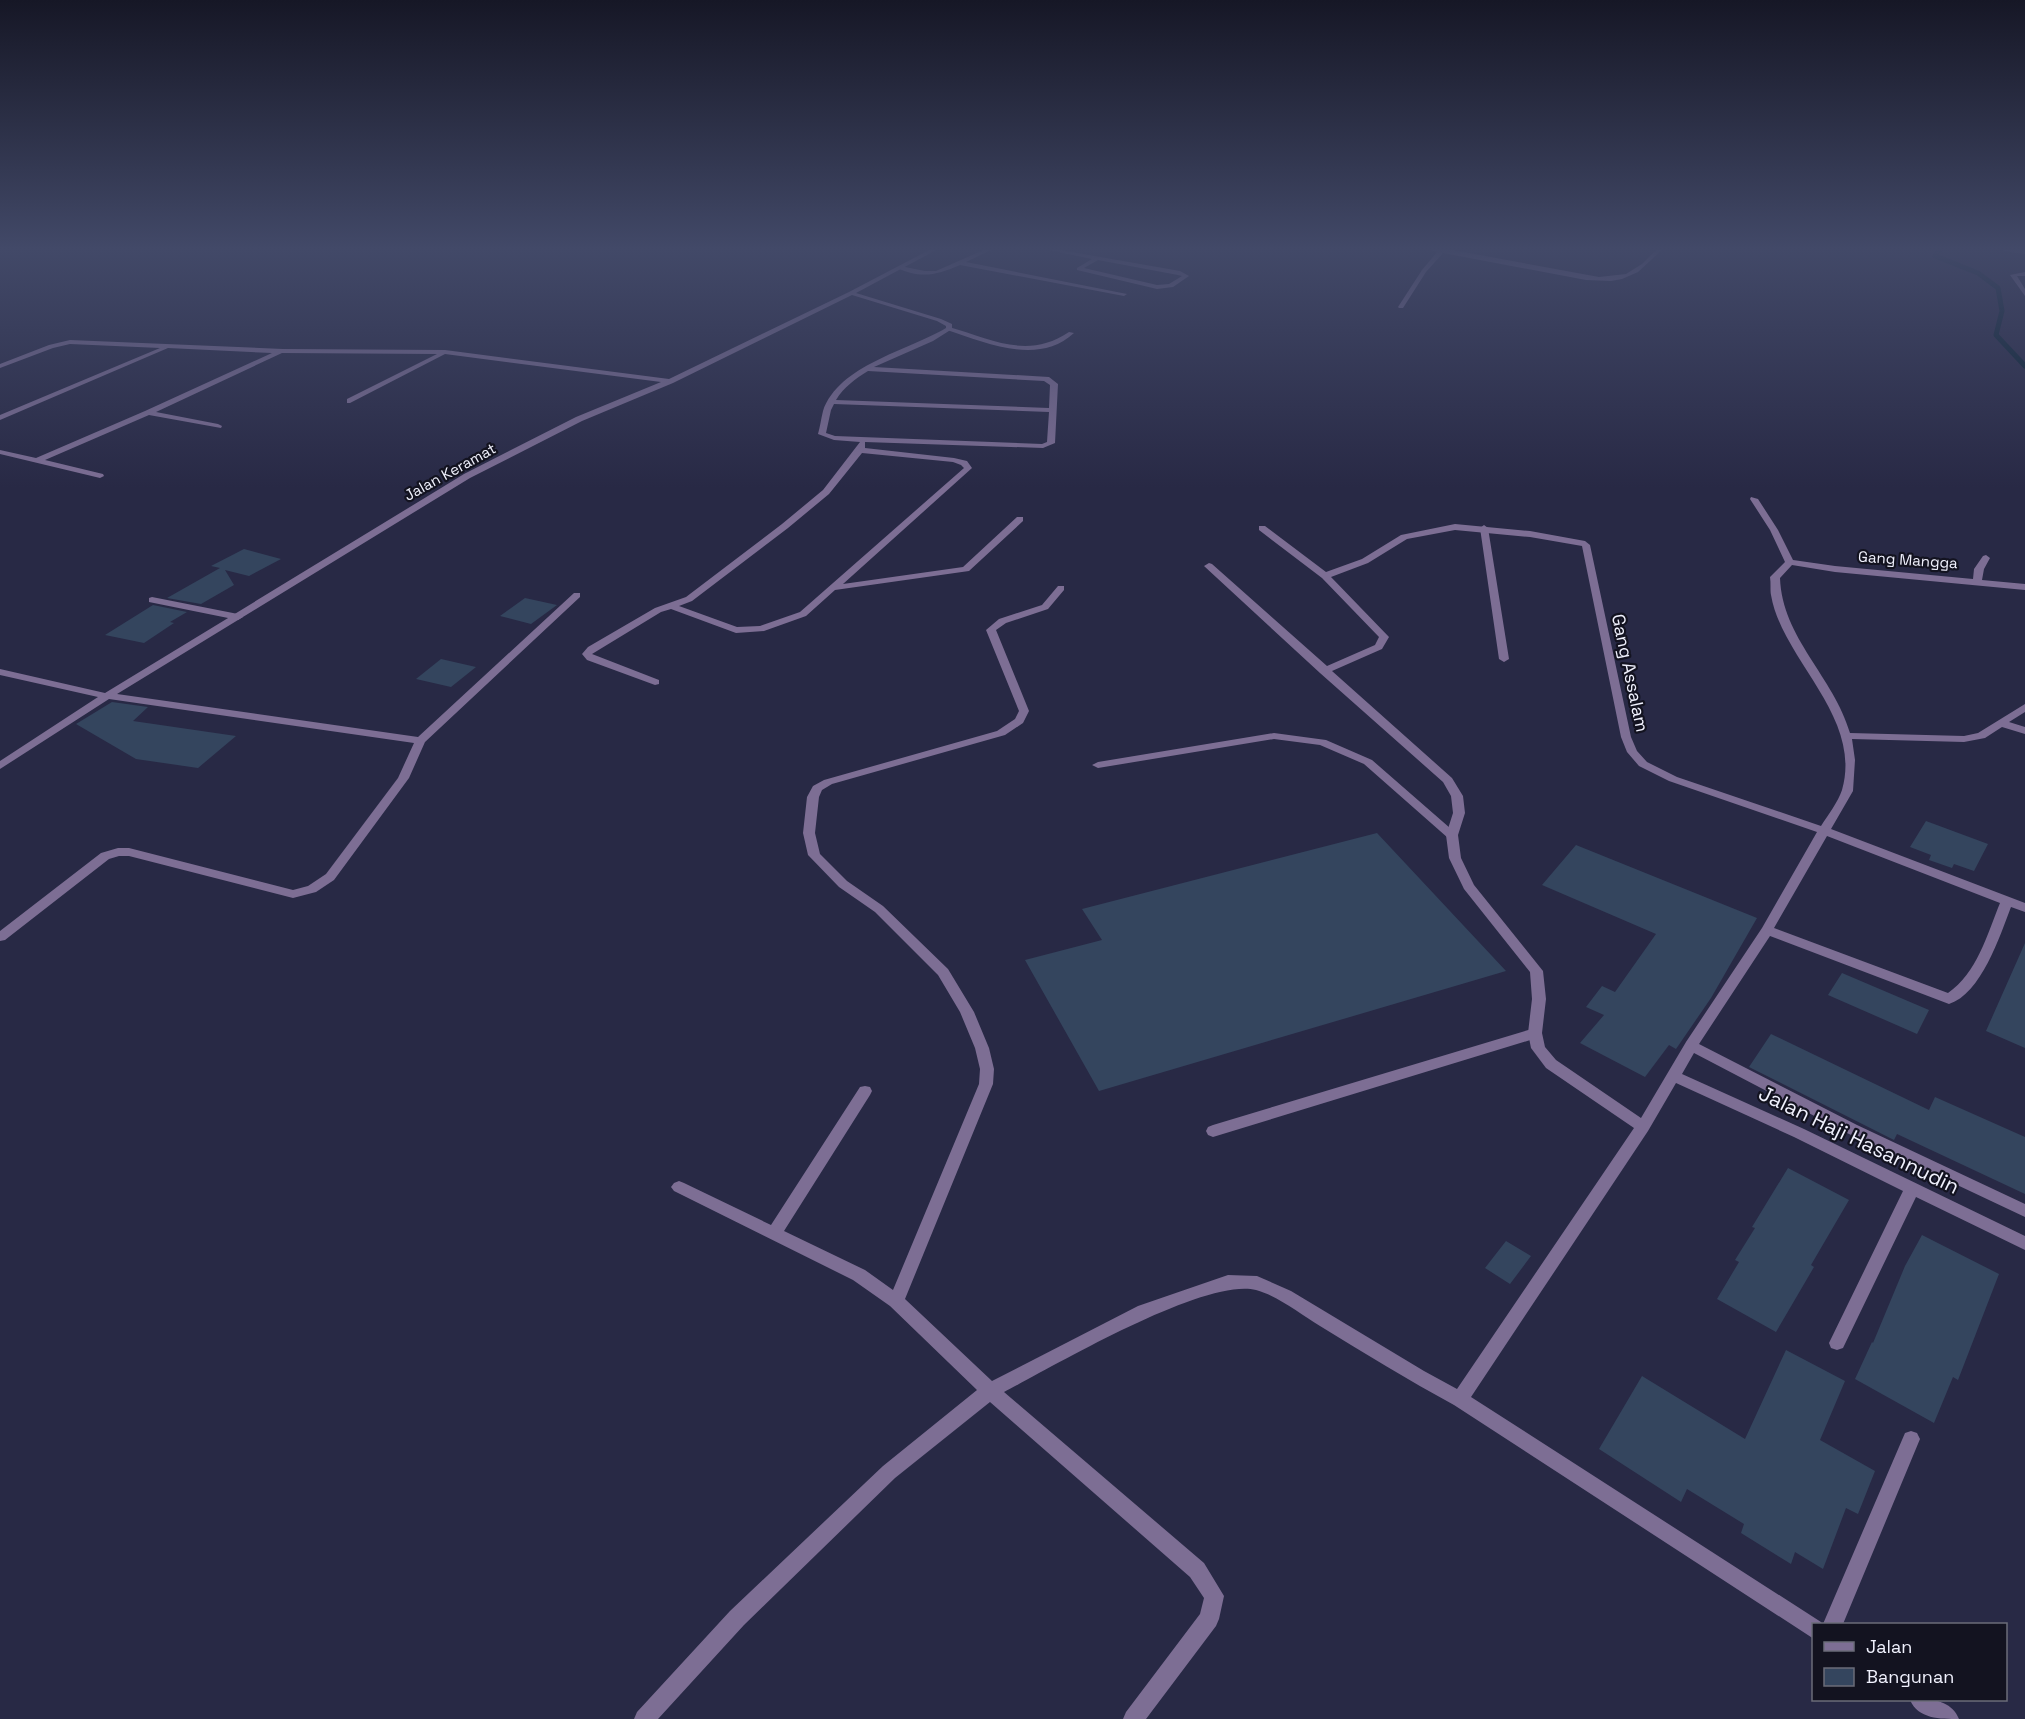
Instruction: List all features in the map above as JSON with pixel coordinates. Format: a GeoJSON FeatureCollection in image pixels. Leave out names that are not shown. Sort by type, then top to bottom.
{"type":"FeatureCollection","features":[{"type":"Feature","properties":{"kind":"street","name":"Jalan Keramat"},"geometry":{"type":"LineString","coordinates":[[0,766],[107,696],[467,477],[579,419],[670,381],[779,328]]}},
{"type":"Feature","properties":{"kind":"street"},"geometry":{"type":"LineString","coordinates":[[865,369],[1046,379],[1054,384],[1051,443],[1048,445],[863,440],[834,438],[822,434],[823,422],[838,388],[865,369],[949,330],[1011,347],[1029,349],[1048,347],[1060,342],[1071,333]]}},
{"type":"Feature","properties":{"kind":"street"},"geometry":{"type":"LineString","coordinates":[[0,366],[51,346],[70,342],[283,351],[445,352],[670,381]]}},
{"type":"Feature","properties":{"kind":"street"},"geometry":{"type":"LineString","coordinates":[[0,418],[168,346]]}},
{"type":"Feature","properties":{"kind":"street"},"geometry":{"type":"LineString","coordinates":[[39,460],[283,351]]}},
{"type":"Feature","properties":{"kind":"street"},"geometry":{"type":"LineString","coordinates":[[350,401],[445,352]]}},
{"type":"Feature","properties":{"kind":"street"},"geometry":{"type":"LineString","coordinates":[[832,402],[1053,410]]}},
{"type":"Feature","properties":{"kind":"street"},"geometry":{"type":"LineString","coordinates":[[148,413],[218,426]]}},
{"type":"Feature","properties":{"kind":"street"},"geometry":{"type":"LineString","coordinates":[[655,682],[591,658],[587,654],[591,649],[658,610],[689,598],[785,526],[826,492],[860,450],[863,440]]}},
{"type":"Feature","properties":{"kind":"street"},"geometry":{"type":"LineString","coordinates":[[672,606],[736,630],[761,629],[803,614],[968,468],[964,463],[954,460],[860,450]]}},
{"type":"Feature","properties":{"kind":"street"},"geometry":{"type":"LineString","coordinates":[[0,452],[100,476]]}},
{"type":"Feature","properties":{"kind":"street"},"geometry":{"type":"LineString","coordinates":[[1460,1399],[1675,1077],[1691,1046],[1767,930],[1847,791],[1850,770],[1849,748],[1841,722],[1818,676],[1776,604],[1773,590],[1775,577],[1790,562],[1774,530],[1754,499]]}},
{"type":"Feature","properties":{"kind":"street"},"geometry":{"type":"LineString","coordinates":[[832,589],[966,569],[1020,519]]}},
{"type":"Feature","properties":{"kind":"street"},"geometry":{"type":"LineString","coordinates":[[1325,576],[1365,561],[1404,537],[1455,527],[1484,528],[1504,659]]}},
{"type":"Feature","properties":{"kind":"street"},"geometry":{"type":"LineString","coordinates":[[1262,528],[1325,576],[1384,637],[1379,647],[1324,670]]}},
{"type":"Feature","properties":{"kind":"street","name":"Gang Assalam"},"geometry":{"type":"LineString","coordinates":[[1484,528],[1577,541],[1586,545],[1626,737],[1632,752],[1643,764],[1672,779],[1825,831]]}},
{"type":"Feature","properties":{"kind":"street"},"geometry":{"type":"LineString","coordinates":[[1977,580],[1986,558]]}},
{"type":"Feature","properties":{"kind":"street","name":"Gang Mangga"},"geometry":{"type":"LineString","coordinates":[[1790,562],[1835,569],[2025,586]]}},
{"type":"Feature","properties":{"kind":"street"},"geometry":{"type":"LineString","coordinates":[[1209,566],[1448,780],[1457,796],[1459,813],[1452,835],[1455,858],[1468,886],[1536,971],[1539,999],[1535,1033],[1538,1048],[1551,1064],[1643,1127]]}},
{"type":"Feature","properties":{"kind":"street"},"geometry":{"type":"LineString","coordinates":[[896,1301],[986,1084],[987,1069],[982,1048],[967,1012],[943,972],[879,909],[843,884],[814,855],[809,833],[813,797],[817,788],[828,782],[1001,733],[1019,721],[1024,711],[991,630],[995,625],[1006,620],[1048,605],[1061,588]]}},
{"type":"Feature","properties":{"kind":"street"},"geometry":{"type":"LineString","coordinates":[[0,937],[105,856],[118,852],[129,852],[293,894],[312,889],[330,877],[403,777],[420,741],[577,595]]}},
{"type":"Feature","properties":{"kind":"street"},"geometry":{"type":"LineString","coordinates":[[152,600],[238,617]]}},
{"type":"Feature","properties":{"kind":"street"},"geometry":{"type":"LineString","coordinates":[[0,672],[107,696],[420,741]]}},
{"type":"Feature","properties":{"kind":"street"},"geometry":{"type":"LineString","coordinates":[[1845,736],[1964,739],[1981,736],[2025,707]]}},
{"type":"Feature","properties":{"kind":"street"},"geometry":{"type":"LineString","coordinates":[[2002,723],[2025,731]]}},
{"type":"Feature","properties":{"kind":"street"},"geometry":{"type":"LineString","coordinates":[[1098,765],[1274,736],[1322,742],[1368,762],[1452,835]]}},
{"type":"Feature","properties":{"kind":"street"},"geometry":{"type":"LineString","coordinates":[[1825,831],[2025,908]]}},
{"type":"Feature","properties":{"kind":"street"},"geometry":{"type":"LineString","coordinates":[[1767,930],[1949,999],[1956,996],[1978,967],[2007,902]]}},
{"type":"Feature","properties":{"kind":"street"},"geometry":{"type":"LineString","coordinates":[[1213,1131],[1535,1033]]}},
{"type":"Feature","properties":{"kind":"street","name":"Jalan Haji Hasannudin"},"geometry":{"type":"LineString","coordinates":[[1691,1046],[1862,1134],[2025,1211]]}},
{"type":"Feature","properties":{"kind":"street","name":"Jalan Haji Hasannudin"},"geometry":{"type":"LineString","coordinates":[[1675,1077],[2025,1243]]}},
{"type":"Feature","properties":{"kind":"street"},"geometry":{"type":"LineString","coordinates":[[774,1233],[865,1091]]}},
{"type":"Feature","properties":{"kind":"street"},"geometry":{"type":"LineString","coordinates":[[679,1187],[859,1275],[896,1301],[990,1391],[1197,1570],[1214,1596],[1209,1619],[1133,1719]]}},
{"type":"Feature","properties":{"kind":"street"},"geometry":{"type":"LineString","coordinates":[[1838,1343],[1912,1189]]}},
{"type":"Feature","properties":{"kind":"street"},"geometry":{"type":"LineString","coordinates":[[644,1719],[737,1618],[890,1472],[990,1391],[1144,1311],[1228,1282],[1257,1283],[1285,1296],[1418,1377],[1460,1399],[1812,1628]]}},
{"type":"Feature","properties":{"kind":"street"},"geometry":{"type":"LineString","coordinates":[[1833,1623],[1911,1438]]}},
{"type":"Feature","properties":{"kind":"street"},"geometry":{"type":"LineString","coordinates":[[1922,1701],[1949,1719]]}},
{"type":"Feature","properties":{"kind":"building"},"geometry":{"type":"Polygon","coordinates":[[[244,549],[281,559],[249,576],[225,570],[234,585],[201,604],[167,598],[220,568],[211,566],[244,549]]]}},
{"type":"Feature","properties":{"kind":"building"},"geometry":{"type":"Polygon","coordinates":[[[525,598],[557,605],[531,624],[500,616],[525,598]]]}},
{"type":"Feature","properties":{"kind":"building"},"geometry":{"type":"Polygon","coordinates":[[[153,605],[187,612],[170,622],[174,623],[144,643],[105,635],[153,605]]]}},
{"type":"Feature","properties":{"kind":"building"},"geometry":{"type":"Polygon","coordinates":[[[441,659],[476,667],[451,687],[416,679],[441,659]]]}},
{"type":"Feature","properties":{"kind":"building"},"geometry":{"type":"Polygon","coordinates":[[[112,702],[148,707],[133,721],[236,736],[198,768],[136,759],[76,724],[112,702]]]}},
{"type":"Feature","properties":{"kind":"building"},"geometry":{"type":"Polygon","coordinates":[[[1926,821],[1988,844],[1974,871],[1954,864],[1952,868],[1929,860],[1931,855],[1910,847],[1926,821]]]}},
{"type":"Feature","properties":{"kind":"building"},"geometry":{"type":"Polygon","coordinates":[[[1377,833],[1506,971],[1099,1091],[1025,960],[1102,940],[1082,909],[1377,833]]]}},
{"type":"Feature","properties":{"kind":"building"},"geometry":{"type":"Polygon","coordinates":[[[1576,845],[1757,918],[1711,998],[1676,1049],[1669,1045],[1645,1077],[1580,1043],[1604,1015],[1586,1007],[1602,986],[1615,992],[1656,934],[1542,885],[1576,845]]]}},
{"type":"Feature","properties":{"kind":"building"},"geometry":{"type":"Polygon","coordinates":[[[2025,943],[2025,1048],[1986,1031],[2025,943]]]}},
{"type":"Feature","properties":{"kind":"building"},"geometry":{"type":"Polygon","coordinates":[[[1842,973],[1929,1010],[1917,1034],[1828,995],[1842,973]]]}},
{"type":"Feature","properties":{"kind":"building"},"geometry":{"type":"Polygon","coordinates":[[[1771,1034],[1929,1110],[1935,1097],[2025,1137],[2025,1194],[1897,1134],[1894,1140],[1749,1067],[1771,1034]]]}},
{"type":"Feature","properties":{"kind":"building"},"geometry":{"type":"Polygon","coordinates":[[[1788,1168],[1849,1200],[1776,1332],[1717,1299],[1739,1262],[1735,1260],[1755,1228],[1752,1227],[1788,1168]]]}},
{"type":"Feature","properties":{"kind":"building"},"geometry":{"type":"Polygon","coordinates":[[[1922,1235],[1999,1274],[1958,1380],[1953,1377],[1934,1423],[1855,1379],[1873,1343],[1905,1266],[1922,1235]]]}},
{"type":"Feature","properties":{"kind":"building"},"geometry":{"type":"Polygon","coordinates":[[[1506,1241],[1531,1256],[1510,1284],[1485,1268],[1506,1241]]]}},
{"type":"Feature","properties":{"kind":"building"},"geometry":{"type":"Polygon","coordinates":[[[1786,1350],[1845,1381],[1820,1440],[1875,1471],[1858,1514],[1846,1508],[1823,1569],[1795,1552],[1791,1564],[1741,1533],[1744,1524],[1687,1489],[1681,1502],[1599,1449],[1642,1376],[1745,1439],[1786,1350]]]}},
{"type":"Feature","properties":{"kind":"waterway"},"geometry":{"type":"LineString","coordinates":[[1998,328],[1996,335],[2025,366]]}}]}
